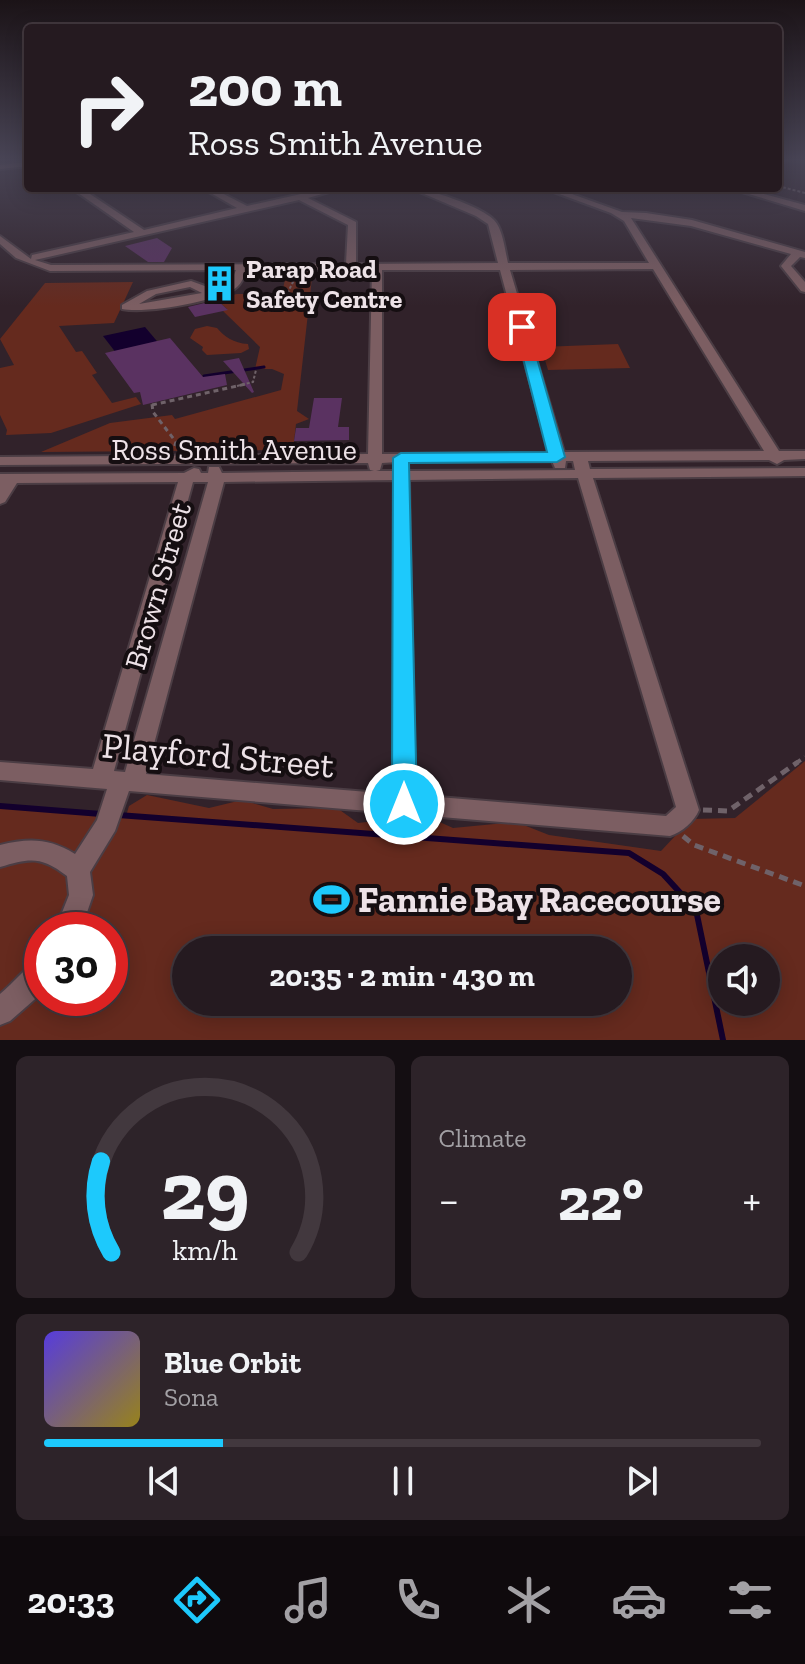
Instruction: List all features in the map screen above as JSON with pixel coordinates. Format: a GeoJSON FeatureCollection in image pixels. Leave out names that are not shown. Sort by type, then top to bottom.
{"type":"FeatureCollection","features":[{"type":"Feature","properties":{"kind":"street"},"geometry":{"type":"LineString","coordinates":[[106,209],[141,232]]}},
{"type":"Feature","properties":{"kind":"street"},"geometry":{"type":"LineString","coordinates":[[30,258],[245,209]]}},
{"type":"Feature","properties":{"kind":"street"},"geometry":{"type":"LineString","coordinates":[[323,209],[353,224],[351,267]]}},
{"type":"Feature","properties":{"kind":"street"},"geometry":{"type":"LineString","coordinates":[[463,209],[490,220],[563,474]]}},
{"type":"Feature","properties":{"kind":"street"},"geometry":{"type":"LineString","coordinates":[[605,209],[622,215],[652,214],[700,223],[802,254]]}},
{"type":"Feature","properties":{"kind":"street"},"geometry":{"type":"LineString","coordinates":[[622,215],[784,472]]}},
{"type":"Feature","properties":{"kind":"street"},"geometry":{"type":"LineString","coordinates":[[0,239],[19,256],[50,268],[655,266]]}},
{"type":"Feature","properties":{"kind":"street"},"geometry":{"type":"LineString","coordinates":[[802,254],[786,267],[805,289]]}},
{"type":"Feature","properties":{"kind":"street"},"geometry":{"type":"LineString","coordinates":[[375,477],[377,267]]}},
{"type":"Feature","properties":{"kind":"street"},"geometry":{"type":"LineString","coordinates":[[153,293],[199,296],[214,293],[236,283],[242,268]]}},
{"type":"Feature","properties":{"kind":"street"},"geometry":{"type":"LineString","coordinates":[[182,294],[135,309],[126,307],[153,293],[214,293]]}},
{"type":"Feature","properties":{"kind":"street","name":"Ross Smith Avenue"},"geometry":{"type":"LineString","coordinates":[[0,461],[374,458],[401,467],[563,474],[581,465],[805,455]]}},
{"type":"Feature","properties":{"kind":"street","name":"Ross Smith Avenue"},"geometry":{"type":"LineString","coordinates":[[6,479],[375,477],[401,467],[557,457],[581,465],[805,472]]}},
{"type":"Feature","properties":{"kind":"street","name":"Brown Street"},"geometry":{"type":"LineString","coordinates":[[209,459],[217,478],[118,781],[187,478],[209,459]]}},
{"type":"Feature","properties":{"kind":"street"},"geometry":{"type":"LineString","coordinates":[[581,465],[688,810],[670,826]]}},
{"type":"Feature","properties":{"kind":"street"},"geometry":{"type":"LineString","coordinates":[[401,467],[404,804]]}},
{"type":"Feature","properties":{"kind":"street"},"geometry":{"type":"LineString","coordinates":[[0,499],[6,479]]}},
{"type":"Feature","properties":{"kind":"street","name":"Playford Street"},"geometry":{"type":"LineString","coordinates":[[0,771],[670,826]]}},
{"type":"Feature","properties":{"kind":"street"},"geometry":{"type":"LineString","coordinates":[[75,912],[81,895],[78,870],[110,815],[118,781]]}},
{"type":"Feature","properties":{"kind":"street"},"geometry":{"type":"LineString","coordinates":[[0,856],[24,849],[51,850],[78,870]]}},
{"type":"Feature","properties":{"kind":"street"},"geometry":{"type":"LineString","coordinates":[[0,1011],[24,993]]}},
{"type":"Feature","properties":{"kind":"path"},"geometry":{"type":"LineString","coordinates":[[256,308],[287,294],[298,267]]}},
{"type":"Feature","properties":{"kind":"path"},"geometry":{"type":"LineString","coordinates":[[172,452],[176,442],[152,405],[253,382],[256,370]]}},
{"type":"Feature","properties":{"kind":"path"},"geometry":{"type":"LineString","coordinates":[[688,810],[728,811],[805,757]]}},
{"type":"Feature","properties":{"kind":"path"},"geometry":{"type":"LineString","coordinates":[[670,826],[694,845],[805,886]]}},
{"type":"Feature","properties":{"kind":"shaded area"},"geometry":{"type":"Polygon","coordinates":[[[287,269],[313,269],[297,411],[309,419],[296,424],[293,450],[41,452],[110,423],[172,415],[175,419],[281,390],[284,374],[272,369],[255,369],[260,347],[223,311],[227,309],[216,299],[237,294],[282,294],[287,269]]]}},
{"type":"Feature","properties":{"kind":"shaded area"},"geometry":{"type":"Polygon","coordinates":[[[133,282],[114,323],[59,326],[76,352],[82,351],[97,373],[92,375],[112,403],[136,397],[141,404],[51,433],[6,435],[0,415],[0,368],[14,365],[0,339],[45,283],[133,282]]]}},
{"type":"Feature","properties":{"kind":"shaded area"},"geometry":{"type":"Polygon","coordinates":[[[207,326],[217,328],[234,341],[248,344],[249,349],[241,353],[207,355],[203,347],[190,338],[195,329],[207,326]]]}},
{"type":"Feature","properties":{"kind":"shaded area"},"geometry":{"type":"Polygon","coordinates":[[[145,327],[173,360],[130,371],[103,336],[145,327]]]}},
{"type":"Feature","properties":{"kind":"shaded area"},"geometry":{"type":"Polygon","coordinates":[[[618,344],[630,368],[548,370],[541,347],[618,344]]]}},
{"type":"Feature","properties":{"kind":"shaded area","name":"Fannie Bay Racecourse"},"geometry":{"type":"Polygon","coordinates":[[[805,761],[805,1040],[0,1040],[0,806],[126,816],[129,806],[147,795],[209,808],[242,800],[273,809],[337,808],[358,823],[424,815],[453,828],[516,822],[549,835],[661,851],[691,819],[735,818],[805,761]]]}},
{"type":"Feature","properties":{"kind":"building"},"geometry":{"type":"Polygon","coordinates":[[[157,238],[172,248],[164,262],[148,262],[125,246],[157,238]]]}},
{"type":"Feature","properties":{"kind":"building"},"geometry":{"type":"Polygon","coordinates":[[[217,300],[228,310],[195,317],[188,307],[217,300]]]}},
{"type":"Feature","properties":{"kind":"building"},"geometry":{"type":"Polygon","coordinates":[[[170,338],[203,377],[225,374],[227,385],[143,405],[140,392],[134,393],[105,353],[170,338]]]}},
{"type":"Feature","properties":{"kind":"building"},"geometry":{"type":"Polygon","coordinates":[[[239,358],[254,392],[252,393],[223,361],[239,358]]]}},
{"type":"Feature","properties":{"kind":"building"},"geometry":{"type":"Polygon","coordinates":[[[314,398],[342,398],[338,427],[349,427],[349,440],[294,441],[296,428],[309,428],[314,398]]]}},
{"type":"Feature","properties":{"kind":"waterway"},"geometry":{"type":"LineString","coordinates":[[204,376],[264,367]]}},
{"type":"Feature","properties":{"kind":"waterway"},"geometry":{"type":"LineString","coordinates":[[0,806],[101,814]]}},
{"type":"Feature","properties":{"kind":"waterway"},"geometry":{"type":"LineString","coordinates":[[118,815],[629,853],[663,874],[696,910],[723,1040]]}},
{"type":"Feature","properties":{"kind":"place","name":"Parap Road Safety Centre"},"geometry":{"type":"Point","coordinates":[220,284]}},
{"type":"Feature","properties":{"kind":"place","name":"Fannie Bay Racecourse"},"geometry":{"type":"Point","coordinates":[332,899]}},
{"type":"Feature","properties":{"kind":"route"},"geometry":{"type":"LineString","coordinates":[[404,804],[401,458],[557,457],[522,327]]}}]}
